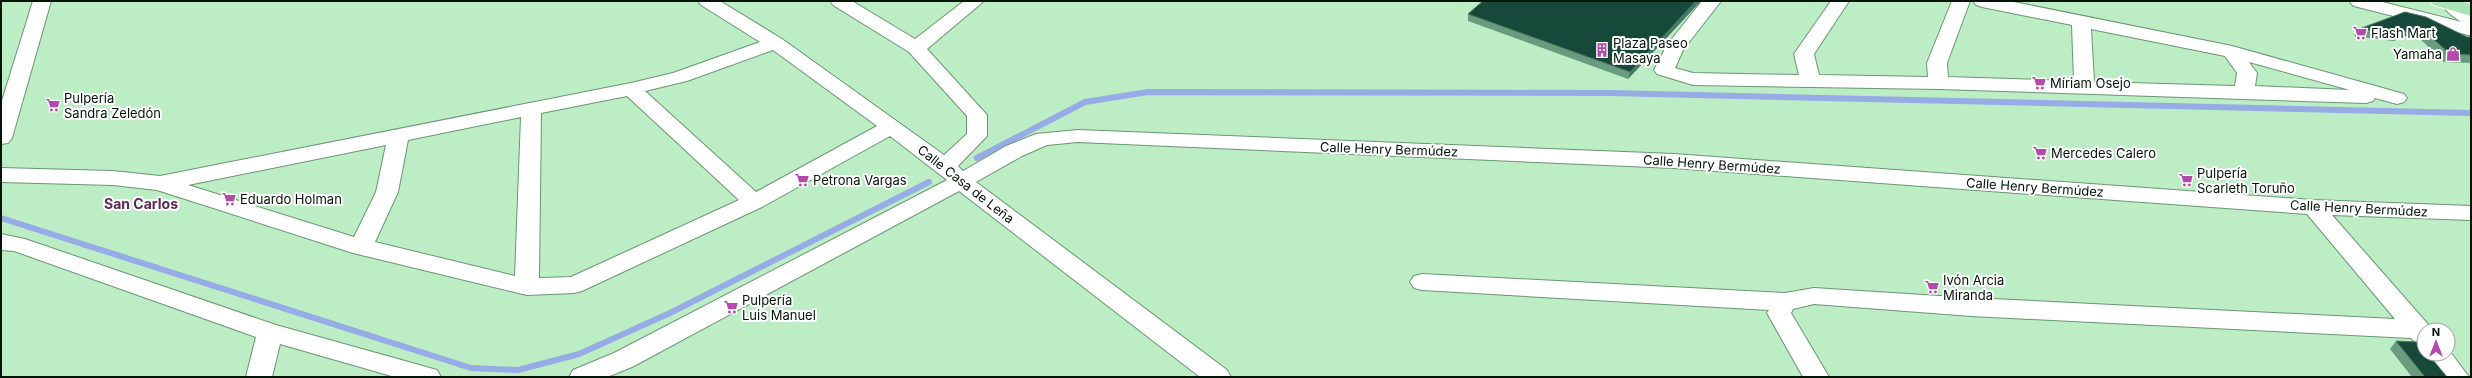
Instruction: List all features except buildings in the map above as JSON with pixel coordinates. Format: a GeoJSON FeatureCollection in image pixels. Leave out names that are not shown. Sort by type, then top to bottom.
{"type":"FeatureCollection","features":[{"type":"Feature","properties":{"kind":"highway"},"geometry":{"type":"LineString","coordinates":[[2445,3],[2471,10]]}},
{"type":"Feature","properties":{"kind":"street"},"geometry":{"type":"LineString","coordinates":[[1,138],[42,1]]}},
{"type":"Feature","properties":{"kind":"street","name":"Calle Casa de Leña"},"geometry":{"type":"LineString","coordinates":[[708,1],[775,44],[945,166],[1218,377]]}},
{"type":"Feature","properties":{"kind":"street"},"geometry":{"type":"LineString","coordinates":[[839,1],[871,9],[916,48],[977,115],[977,136],[945,166]]}},
{"type":"Feature","properties":{"kind":"street"},"geometry":{"type":"LineString","coordinates":[[916,48],[975,1]]}},
{"type":"Feature","properties":{"kind":"street"},"geometry":{"type":"LineString","coordinates":[[1712,1],[1674,49],[1664,70],[1675,75],[1693,79],[1939,83],[2397,98],[2317,74],[2232,52],[1982,1]]}},
{"type":"Feature","properties":{"kind":"street"},"geometry":{"type":"LineString","coordinates":[[1810,80],[1804,54],[1840,1]]}},
{"type":"Feature","properties":{"kind":"street"},"geometry":{"type":"LineString","coordinates":[[1939,83],[1937,63],[1961,1]]}},
{"type":"Feature","properties":{"kind":"street"},"geometry":{"type":"LineString","coordinates":[[2445,3],[2471,20]]}},
{"type":"Feature","properties":{"kind":"street"},"geometry":{"type":"LineString","coordinates":[[2081,21],[2084,87]]}},
{"type":"Feature","properties":{"kind":"street"},"geometry":{"type":"LineString","coordinates":[[159,184],[631,89],[680,77],[775,44]]}},
{"type":"Feature","properties":{"kind":"street"},"geometry":{"type":"LineString","coordinates":[[2232,52],[2247,73],[2244,92]]}},
{"type":"Feature","properties":{"kind":"street"},"geometry":{"type":"LineString","coordinates":[[631,89],[754,202]]}},
{"type":"Feature","properties":{"kind":"street"},"geometry":{"type":"LineString","coordinates":[[527,287],[531,109]]}},
{"type":"Feature","properties":{"kind":"street"},"geometry":{"type":"LineString","coordinates":[[1,175],[113,178],[159,184],[361,247],[527,287],[574,285],[754,202],[891,127]]}},
{"type":"Feature","properties":{"kind":"street"},"geometry":{"type":"LineString","coordinates":[[361,247],[387,192],[398,135]]}},
{"type":"Feature","properties":{"kind":"street","name":"Calle Henry Bermúdez"},"geometry":{"type":"LineString","coordinates":[[582,377],[624,360],[963,180],[1014,151],[1043,139],[1078,136],[1674,161],[2468,217]]}},
{"type":"Feature","properties":{"kind":"street"},"geometry":{"type":"LineString","coordinates":[[2313,207],[2416,327]]}},
{"type":"Feature","properties":{"kind":"street"},"geometry":{"type":"LineString","coordinates":[[1,242],[17,244],[270,332],[428,377]]}},
{"type":"Feature","properties":{"kind":"street"},"geometry":{"type":"LineString","coordinates":[[1422,282],[1785,302],[1814,296],[1971,307],[2416,333]]}},
{"type":"Feature","properties":{"kind":"street"},"geometry":{"type":"LineString","coordinates":[[1785,302],[1779,313],[1816,377]]}},
{"type":"Feature","properties":{"kind":"street"},"geometry":{"type":"LineString","coordinates":[[259,377],[270,332]]}},
{"type":"Feature","properties":{"kind":"street"},"geometry":{"type":"LineString","coordinates":[[2444,362],[2456,377]]}},
{"type":"Feature","properties":{"kind":"lane"},"geometry":{"type":"LineString","coordinates":[[2356,1],[2471,30]]}},
{"type":"Feature","properties":{"kind":"waterway"},"geometry":{"type":"LineString","coordinates":[[977,158],[1085,102],[1148,92],[1611,93],[2471,113]]}},
{"type":"Feature","properties":{"kind":"waterway"},"geometry":{"type":"LineString","coordinates":[[1,218],[471,368],[518,370],[579,354],[670,313],[929,182]]}},
{"type":"Feature","properties":{"kind":"place","name":"Flash Mart"},"geometry":{"type":"Point","coordinates":[2360,33]}},
{"type":"Feature","properties":{"kind":"place","name":"Plaza Paseo Masaya"},"geometry":{"type":"Point","coordinates":[1602,50]}},
{"type":"Feature","properties":{"kind":"place","name":"Yamaha"},"geometry":{"type":"Point","coordinates":[2453,54]}},
{"type":"Feature","properties":{"kind":"place","name":"Míriam Osejo"},"geometry":{"type":"Point","coordinates":[2039,83]}},
{"type":"Feature","properties":{"kind":"place","name":"Pulpería Sandra Zeledón"},"geometry":{"type":"Point","coordinates":[53,105]}},
{"type":"Feature","properties":{"kind":"place","name":"Mercedes Calero"},"geometry":{"type":"Point","coordinates":[2040,153]}},
{"type":"Feature","properties":{"kind":"place","name":"Petrona Vargas"},"geometry":{"type":"Point","coordinates":[802,180]}},
{"type":"Feature","properties":{"kind":"place","name":"Pulpería Scarleth Toruño"},"geometry":{"type":"Point","coordinates":[2186,180]}},
{"type":"Feature","properties":{"kind":"place","name":"Eduardo Holman"},"geometry":{"type":"Point","coordinates":[229,199]}},
{"type":"Feature","properties":{"kind":"place","name":"Ivón Arcia Miranda"},"geometry":{"type":"Point","coordinates":[1932,287]}},
{"type":"Feature","properties":{"kind":"place","name":"Pulpería Luis Manuel"},"geometry":{"type":"Point","coordinates":[731,307]}},
{"type":"Feature","properties":{"kind":"district","name":"San Carlos"},"geometry":{"type":"Point","coordinates":[141,203]}}]}
